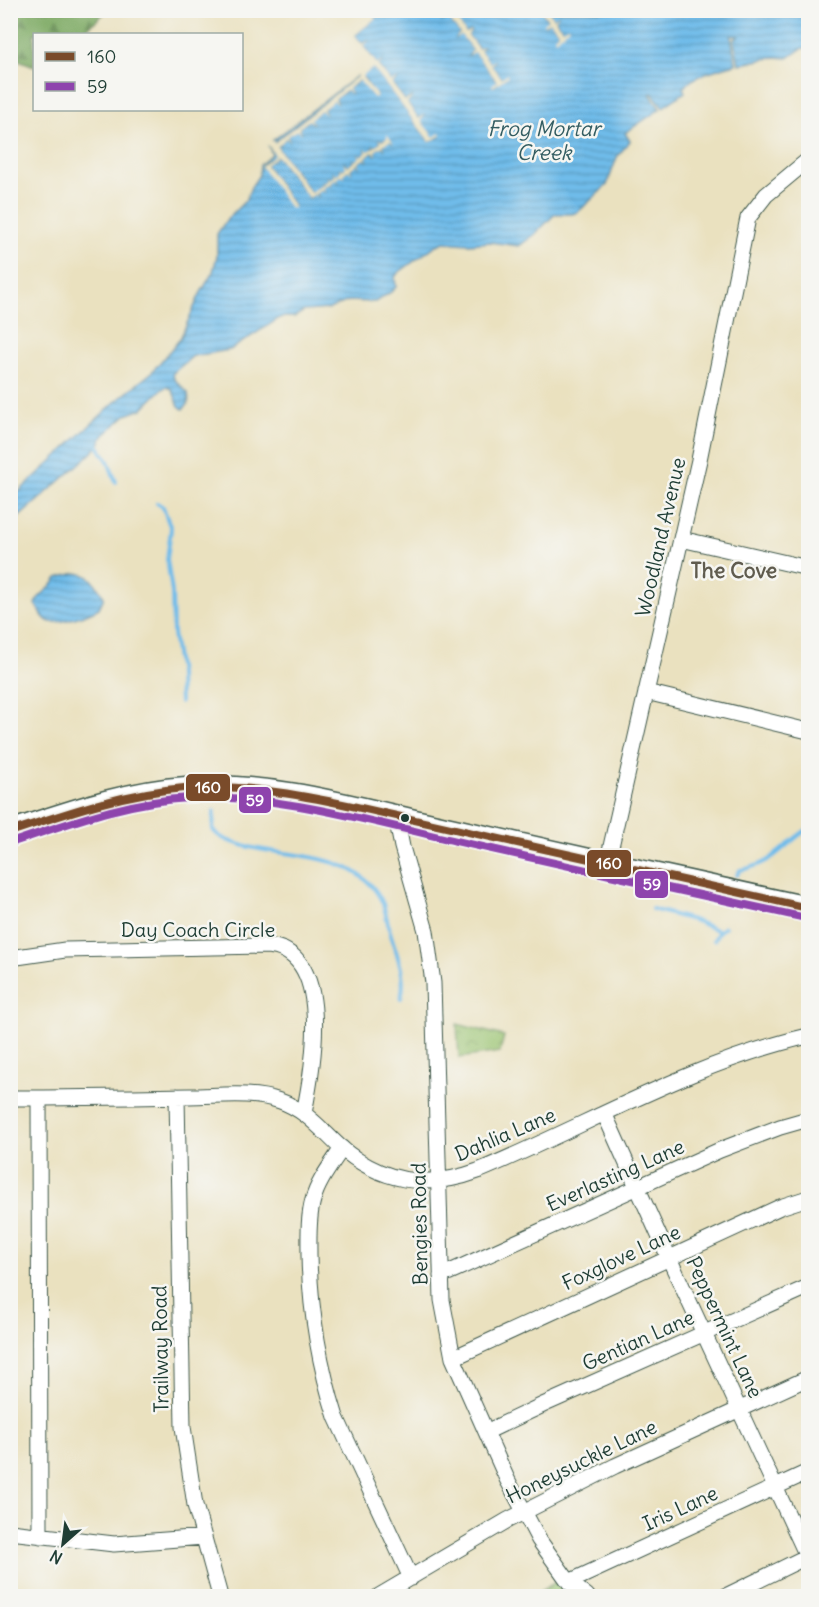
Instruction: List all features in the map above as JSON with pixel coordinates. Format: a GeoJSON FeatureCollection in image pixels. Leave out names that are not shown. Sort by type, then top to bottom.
{"type":"FeatureCollection","features":[{"type":"Feature","properties":{"kind":"main road"},"geometry":{"type":"LineString","coordinates":[[10,832],[109,802],[162,790],[189,788],[272,792],[808,908]]}},
{"type":"Feature","properties":{"kind":"street","name":"Woodland Avenue"},"geometry":{"type":"LineString","coordinates":[[606,864],[681,539],[748,218],[766,195],[808,160]]}},
{"type":"Feature","properties":{"kind":"street"},"geometry":{"type":"LineString","coordinates":[[681,539],[808,568]]}},
{"type":"Feature","properties":{"kind":"street"},"geometry":{"type":"LineString","coordinates":[[646,692],[808,731]]}},
{"type":"Feature","properties":{"kind":"street","name":"Bengies Road"},"geometry":{"type":"LineString","coordinates":[[396,817],[402,847],[426,931],[431,964],[440,1180],[442,1300],[453,1358],[539,1540],[569,1582],[587,1596]]}},
{"type":"Feature","properties":{"kind":"street","name":"Day Coach Circle"},"geometry":{"type":"LineString","coordinates":[[10,958],[65,950],[266,946],[284,950],[296,957],[302,966],[312,995],[315,1043],[304,1113]]}},
{"type":"Feature","properties":{"kind":"street","name":"Dahlia Lane"},"geometry":{"type":"LineString","coordinates":[[10,1098],[253,1096],[281,1101],[304,1113],[363,1165],[390,1176],[420,1182],[462,1177],[478,1171],[715,1065],[808,1036]]}},
{"type":"Feature","properties":{"kind":"street","name":"Trailway Road"},"geometry":{"type":"LineString","coordinates":[[177,1096],[183,1427],[195,1505],[220,1596]]}},
{"type":"Feature","properties":{"kind":"street"},"geometry":{"type":"LineString","coordinates":[[39,1098],[40,1536]]}},
{"type":"Feature","properties":{"kind":"street","name":"Peppermint Lane"},"geometry":{"type":"LineString","coordinates":[[605,1115],[808,1557]]}},
{"type":"Feature","properties":{"kind":"street","name":"Everlasting Lane"},"geometry":{"type":"LineString","coordinates":[[441,1276],[747,1138],[808,1119]]}},
{"type":"Feature","properties":{"kind":"street"},"geometry":{"type":"LineString","coordinates":[[342,1148],[315,1193],[311,1212],[309,1265],[317,1345],[336,1417],[411,1578]]}},
{"type":"Feature","properties":{"kind":"street","name":"Foxglove Lane"},"geometry":{"type":"LineString","coordinates":[[453,1358],[669,1258],[780,1208],[808,1198]]}},
{"type":"Feature","properties":{"kind":"street","name":"Gentian Lane"},"geometry":{"type":"LineString","coordinates":[[486,1432],[808,1287]]}},
{"type":"Feature","properties":{"kind":"street","name":"Honeysuckle Lane"},"geometry":{"type":"LineString","coordinates":[[379,1596],[501,1523],[615,1466],[808,1378]]}},
{"type":"Feature","properties":{"kind":"street","name":"Iris Lane"},"geometry":{"type":"LineString","coordinates":[[569,1582],[808,1472]]}},
{"type":"Feature","properties":{"kind":"street"},"geometry":{"type":"LineString","coordinates":[[10,1532],[114,1544],[204,1537]]}},
{"type":"Feature","properties":{"kind":"street"},"geometry":{"type":"LineString","coordinates":[[726,1596],[808,1557]]}},
{"type":"Feature","properties":{"kind":"green space"},"geometry":{"type":"Polygon","coordinates":[[[11,10],[107,11],[82,33],[33,33],[33,66],[11,57],[11,10]]]}},
{"type":"Feature","properties":{"kind":"green space"},"geometry":{"type":"Polygon","coordinates":[[[457,1024],[504,1036],[500,1052],[459,1058],[457,1024]]]}},
{"type":"Feature","properties":{"kind":"green space"},"geometry":{"type":"Polygon","coordinates":[[[556,1582],[566,1588],[572,1596],[533,1596],[556,1582]]]}},
{"type":"Feature","properties":{"kind":"water","name":"Frog Mortar Creek"},"geometry":{"type":"Polygon","coordinates":[[[370,11],[442,11],[447,16],[441,22],[448,18],[460,33],[455,39],[461,34],[473,50],[468,56],[474,51],[497,81],[493,87],[508,75],[501,78],[491,65],[495,60],[490,64],[480,50],[484,46],[479,49],[468,35],[471,30],[466,33],[455,19],[461,14],[454,18],[449,11],[541,11],[548,20],[544,25],[550,21],[559,33],[556,39],[563,29],[555,19],[559,14],[554,18],[548,11],[808,11],[808,47],[788,58],[775,57],[739,64],[734,40],[739,36],[731,36],[736,64],[694,79],[683,88],[685,92],[663,107],[652,93],[650,94],[660,109],[625,133],[630,141],[617,157],[607,185],[578,212],[555,214],[519,246],[490,242],[469,244],[444,242],[398,273],[395,277],[396,287],[375,302],[348,301],[329,309],[304,311],[294,317],[281,317],[230,350],[193,356],[173,373],[174,379],[188,393],[188,402],[183,409],[179,406],[172,389],[167,387],[161,390],[142,409],[126,415],[103,436],[98,446],[86,458],[11,524],[11,499],[115,402],[151,373],[180,339],[200,294],[213,272],[217,256],[217,234],[228,218],[246,200],[259,175],[260,165],[272,154],[268,145],[276,155],[262,165],[294,207],[266,165],[277,156],[309,198],[315,194],[319,197],[316,193],[322,189],[325,193],[323,188],[329,184],[331,188],[330,183],[335,179],[339,183],[336,179],[342,174],[345,178],[343,174],[349,170],[352,173],[350,169],[357,164],[360,168],[358,163],[365,158],[368,162],[366,157],[373,152],[376,156],[375,151],[382,146],[385,150],[383,145],[390,140],[388,138],[382,141],[379,139],[381,142],[375,147],[373,144],[374,147],[368,152],[365,149],[367,152],[355,161],[352,158],[354,162],[348,166],[344,162],[347,167],[343,170],[339,168],[342,171],[336,175],[332,171],[335,176],[329,180],[327,176],[328,180],[324,184],[322,180],[323,184],[311,193],[277,147],[286,138],[290,142],[287,137],[297,129],[302,133],[299,128],[309,120],[314,124],[310,119],[321,110],[326,114],[323,109],[334,100],[338,104],[335,99],[347,90],[351,94],[348,89],[360,80],[374,97],[376,96],[362,76],[373,67],[430,142],[441,135],[434,138],[420,121],[425,115],[419,119],[407,103],[413,96],[405,101],[392,84],[398,79],[391,83],[378,65],[384,59],[377,64],[363,46],[369,40],[362,44],[355,35],[376,18],[370,11]]]}},
{"type":"Feature","properties":{"kind":"water"},"geometry":{"type":"Polygon","coordinates":[[[358,77],[273,143],[272,141],[358,77]]]}},
{"type":"Feature","properties":{"kind":"water"},"geometry":{"type":"Polygon","coordinates":[[[76,573],[90,578],[104,597],[99,608],[69,620],[51,622],[46,620],[35,604],[57,578],[76,573]]]}},
{"type":"Feature","properties":{"kind":"pier"},"geometry":{"type":"Polygon","coordinates":[[[367,11],[370,11],[376,18],[355,35],[362,44],[370,40],[363,46],[377,64],[384,59],[378,66],[391,82],[398,78],[392,84],[405,101],[413,97],[407,103],[419,119],[425,114],[421,121],[434,137],[440,133],[441,135],[430,142],[373,68],[362,77],[377,96],[374,98],[359,80],[348,89],[351,94],[346,90],[335,99],[338,105],[334,101],[323,109],[326,115],[321,110],[311,119],[314,124],[309,120],[299,128],[302,134],[297,130],[287,137],[291,143],[286,138],[277,147],[311,193],[323,184],[321,180],[324,184],[328,180],[327,176],[330,179],[334,176],[333,171],[336,175],[341,171],[340,167],[343,170],[346,167],[343,162],[348,166],[354,162],[353,158],[355,161],[360,157],[358,154],[362,156],[367,152],[365,149],[369,151],[374,148],[373,144],[375,147],[381,142],[379,139],[382,141],[387,138],[387,134],[394,144],[390,141],[383,145],[385,150],[382,146],[375,151],[377,156],[373,152],[366,157],[368,162],[365,158],[358,163],[360,168],[357,164],[350,169],[352,174],[348,170],[344,174],[345,178],[342,175],[336,179],[339,183],[335,180],[330,183],[332,188],[329,184],[323,188],[325,193],[322,189],[316,193],[318,198],[315,194],[309,198],[277,156],[266,165],[294,207],[291,209],[261,166],[275,155],[266,142],[270,139],[275,143],[373,64],[352,35],[371,17],[367,11]]]}},
{"type":"Feature","properties":{"kind":"pier"},"geometry":{"type":"Polygon","coordinates":[[[442,11],[449,11],[454,18],[460,13],[456,19],[466,33],[471,30],[468,35],[478,49],[484,46],[480,50],[490,63],[495,60],[491,65],[501,78],[507,74],[508,76],[493,87],[492,85],[497,81],[474,52],[468,56],[473,50],[461,35],[455,39],[460,33],[448,18],[441,22],[447,16],[442,11]]]}},
{"type":"Feature","properties":{"kind":"pier"},"geometry":{"type":"Polygon","coordinates":[[[541,11],[548,11],[554,18],[559,14],[555,20],[563,29],[568,26],[569,28],[556,40],[554,37],[559,33],[550,21],[544,25],[543,23],[548,19],[541,11]]]}},
{"type":"Feature","properties":{"kind":"waterway"},"geometry":{"type":"LineString","coordinates":[[98,446],[108,461],[116,482]]}},
{"type":"Feature","properties":{"kind":"waterway"},"geometry":{"type":"LineString","coordinates":[[157,503],[163,507],[171,529],[167,559],[172,592],[173,633],[179,674],[180,703]]}},
{"type":"Feature","properties":{"kind":"waterway"},"geometry":{"type":"LineString","coordinates":[[214,811],[213,830],[231,842],[323,860],[342,866],[358,874],[373,887],[383,904],[400,966],[403,982],[401,998]]}},
{"type":"Feature","properties":{"kind":"waterway"},"geometry":{"type":"LineString","coordinates":[[737,875],[740,870],[770,859],[808,829]]}},
{"type":"Feature","properties":{"kind":"waterway"},"geometry":{"type":"LineString","coordinates":[[652,909],[696,921],[719,931]]}},
{"type":"Feature","properties":{"kind":"waterway"},"geometry":{"type":"LineString","coordinates":[[714,940],[719,931],[725,927]]}},
{"type":"Feature","properties":{"kind":"transit line","name":"160"},"geometry":{"type":"LineString","coordinates":[[10,832],[140,794],[184,788],[226,787],[289,794],[352,806],[808,908]]}},
{"type":"Feature","properties":{"kind":"transit line","name":"59"},"geometry":{"type":"LineString","coordinates":[[13,842],[100,814],[144,803],[189,798],[257,800],[324,810],[806,918]]}},
{"type":"Feature","properties":{"kind":"district","name":"The Cove"},"geometry":{"type":"Point","coordinates":[734,570]}}]}
